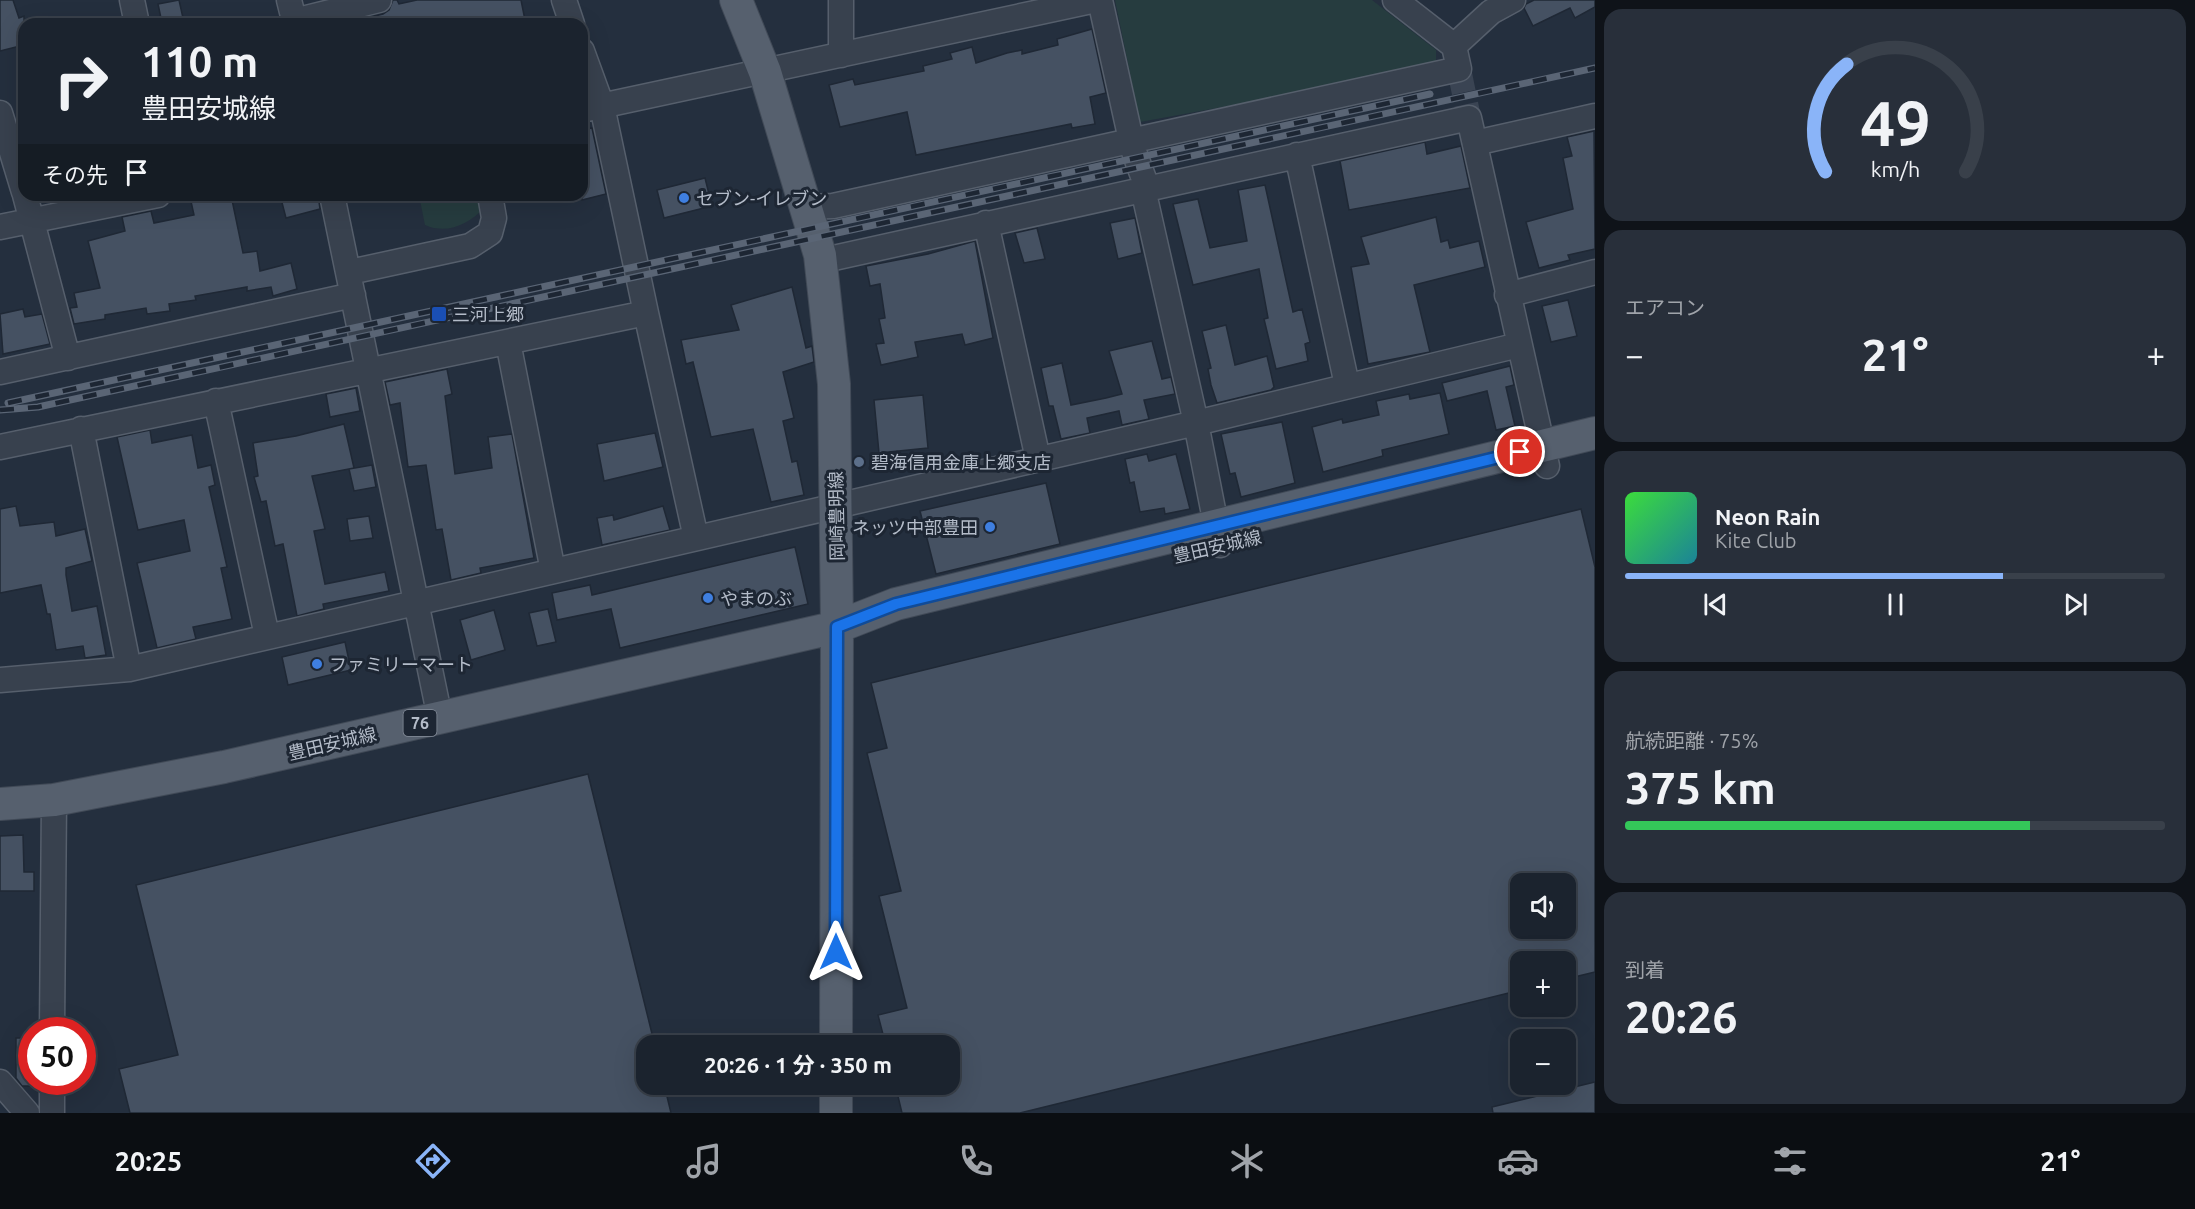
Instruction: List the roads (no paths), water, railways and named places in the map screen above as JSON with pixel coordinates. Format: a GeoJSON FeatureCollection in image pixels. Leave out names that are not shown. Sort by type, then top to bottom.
{"type":"FeatureCollection","features":[{"type":"Feature","properties":{"kind":"main road","name":"岡崎豊明線"},"geometry":{"type":"LineString","coordinates":[[736,0],[765,72],[807,207],[820,261],[834,384],[837,627],[836,1035]]}},
{"type":"Feature","properties":{"kind":"main road","name":"豊田安城線"},"geometry":{"type":"LineString","coordinates":[[0,804],[54,800],[224,766],[837,627],[894,622],[1217,535],[1545,456],[1595,433]]}},
{"type":"Feature","properties":{"kind":"main road","name":"豊田安城線"},"geometry":{"type":"LineString","coordinates":[[1545,456],[1595,454]]}},
{"type":"Feature","properties":{"kind":"main road"},"geometry":{"type":"LineString","coordinates":[[836,1095],[836,1113]]}},
{"type":"Feature","properties":{"kind":"street"},"geometry":{"type":"LineString","coordinates":[[132,0],[136,18]]}},
{"type":"Feature","properties":{"kind":"street"},"geometry":{"type":"LineString","coordinates":[[292,15],[379,0]]}},
{"type":"Feature","properties":{"kind":"street"},"geometry":{"type":"LineString","coordinates":[[564,0],[570,18]]}},
{"type":"Feature","properties":{"kind":"street"},"geometry":{"type":"LineString","coordinates":[[841,0],[841,55]]}},
{"type":"Feature","properties":{"kind":"street"},"geometry":{"type":"LineString","coordinates":[[592,108],[1098,0],[1131,140],[1144,179],[1143,189],[1196,423],[1217,535]]}},
{"type":"Feature","properties":{"kind":"street"},"geometry":{"type":"LineString","coordinates":[[807,207],[833,206],[1459,69],[1454,46],[1395,0]]}},
{"type":"Feature","properties":{"kind":"street"},"geometry":{"type":"LineString","coordinates":[[1454,46],[1491,12],[1514,0]]}},
{"type":"Feature","properties":{"kind":"street"},"geometry":{"type":"LineString","coordinates":[[588,85],[646,313],[696,538]]}},
{"type":"Feature","properties":{"kind":"street"},"geometry":{"type":"LineString","coordinates":[[0,113],[18,171]]}},
{"type":"Feature","properties":{"kind":"street"},"geometry":{"type":"LineString","coordinates":[[1474,143],[1595,116]]}},
{"type":"Feature","properties":{"kind":"street"},"geometry":{"type":"LineString","coordinates":[[820,261],[1469,118],[1518,345],[1545,456]]}},
{"type":"Feature","properties":{"kind":"street"},"geometry":{"type":"LineString","coordinates":[[1297,155],[1347,385]]}},
{"type":"Feature","properties":{"kind":"street"},"geometry":{"type":"LineString","coordinates":[[27,201],[68,358]]}},
{"type":"Feature","properties":{"kind":"street"},"geometry":{"type":"LineString","coordinates":[[0,227],[128,201]]}},
{"type":"Feature","properties":{"kind":"street"},"geometry":{"type":"LineString","coordinates":[[333,201],[441,718]]}},
{"type":"Feature","properties":{"kind":"street"},"geometry":{"type":"LineString","coordinates":[[0,372],[68,358],[351,284],[470,246],[490,233],[494,218],[490,201]]}},
{"type":"Feature","properties":{"kind":"street"},"geometry":{"type":"LineString","coordinates":[[986,223],[1038,459]]}},
{"type":"Feature","properties":{"kind":"street"},"geometry":{"type":"LineString","coordinates":[[1507,294],[1595,272]]}},
{"type":"Feature","properties":{"kind":"street"},"geometry":{"type":"LineString","coordinates":[[0,447],[646,313]]}},
{"type":"Feature","properties":{"kind":"street"},"geometry":{"type":"LineString","coordinates":[[507,342],[553,571]]}},
{"type":"Feature","properties":{"kind":"street"},"geometry":{"type":"LineString","coordinates":[[0,680],[129,669],[1196,423],[1518,345]]}},
{"type":"Feature","properties":{"kind":"street"},"geometry":{"type":"LineString","coordinates":[[216,401],[267,636]]}},
{"type":"Feature","properties":{"kind":"street"},"geometry":{"type":"LineString","coordinates":[[81,429],[129,669]]}},
{"type":"Feature","properties":{"kind":"street"},"geometry":{"type":"LineString","coordinates":[[52,1017],[54,800]]}},
{"type":"Feature","properties":{"kind":"street"},"geometry":{"type":"LineString","coordinates":[[0,1083],[27,1113]]}},
{"type":"Feature","properties":{"kind":"street"},"geometry":{"type":"LineString","coordinates":[[52,1095],[52,1113]]}},
{"type":"Feature","properties":{"kind":"tunnel"},"geometry":{"type":"LineString","coordinates":[[1459,69],[1469,118]]}},
{"type":"Feature","properties":{"kind":"railway"},"geometry":{"type":"LineString","coordinates":[[0,410],[38,407],[1595,68]]}},
{"type":"Feature","properties":{"kind":"railway"},"geometry":{"type":"LineString","coordinates":[[8,403],[1430,94]]}},
{"type":"Feature","properties":{"kind":"place","name":"セブン-イレブン"},"geometry":{"type":"Point","coordinates":[684,198]}},
{"type":"Feature","properties":{"kind":"place","name":"三河上郷"},"geometry":{"type":"Point","coordinates":[439,314]}},
{"type":"Feature","properties":{"kind":"place","name":"碧海信用金庫上郷支店"},"geometry":{"type":"Point","coordinates":[859,462]}},
{"type":"Feature","properties":{"kind":"place","name":"ネッツ中部豊田"},"geometry":{"type":"Point","coordinates":[990,527]}},
{"type":"Feature","properties":{"kind":"place","name":"やまのぶ"},"geometry":{"type":"Point","coordinates":[708,598]}},
{"type":"Feature","properties":{"kind":"place","name":"ファミリーマート"},"geometry":{"type":"Point","coordinates":[317,664]}}]}
